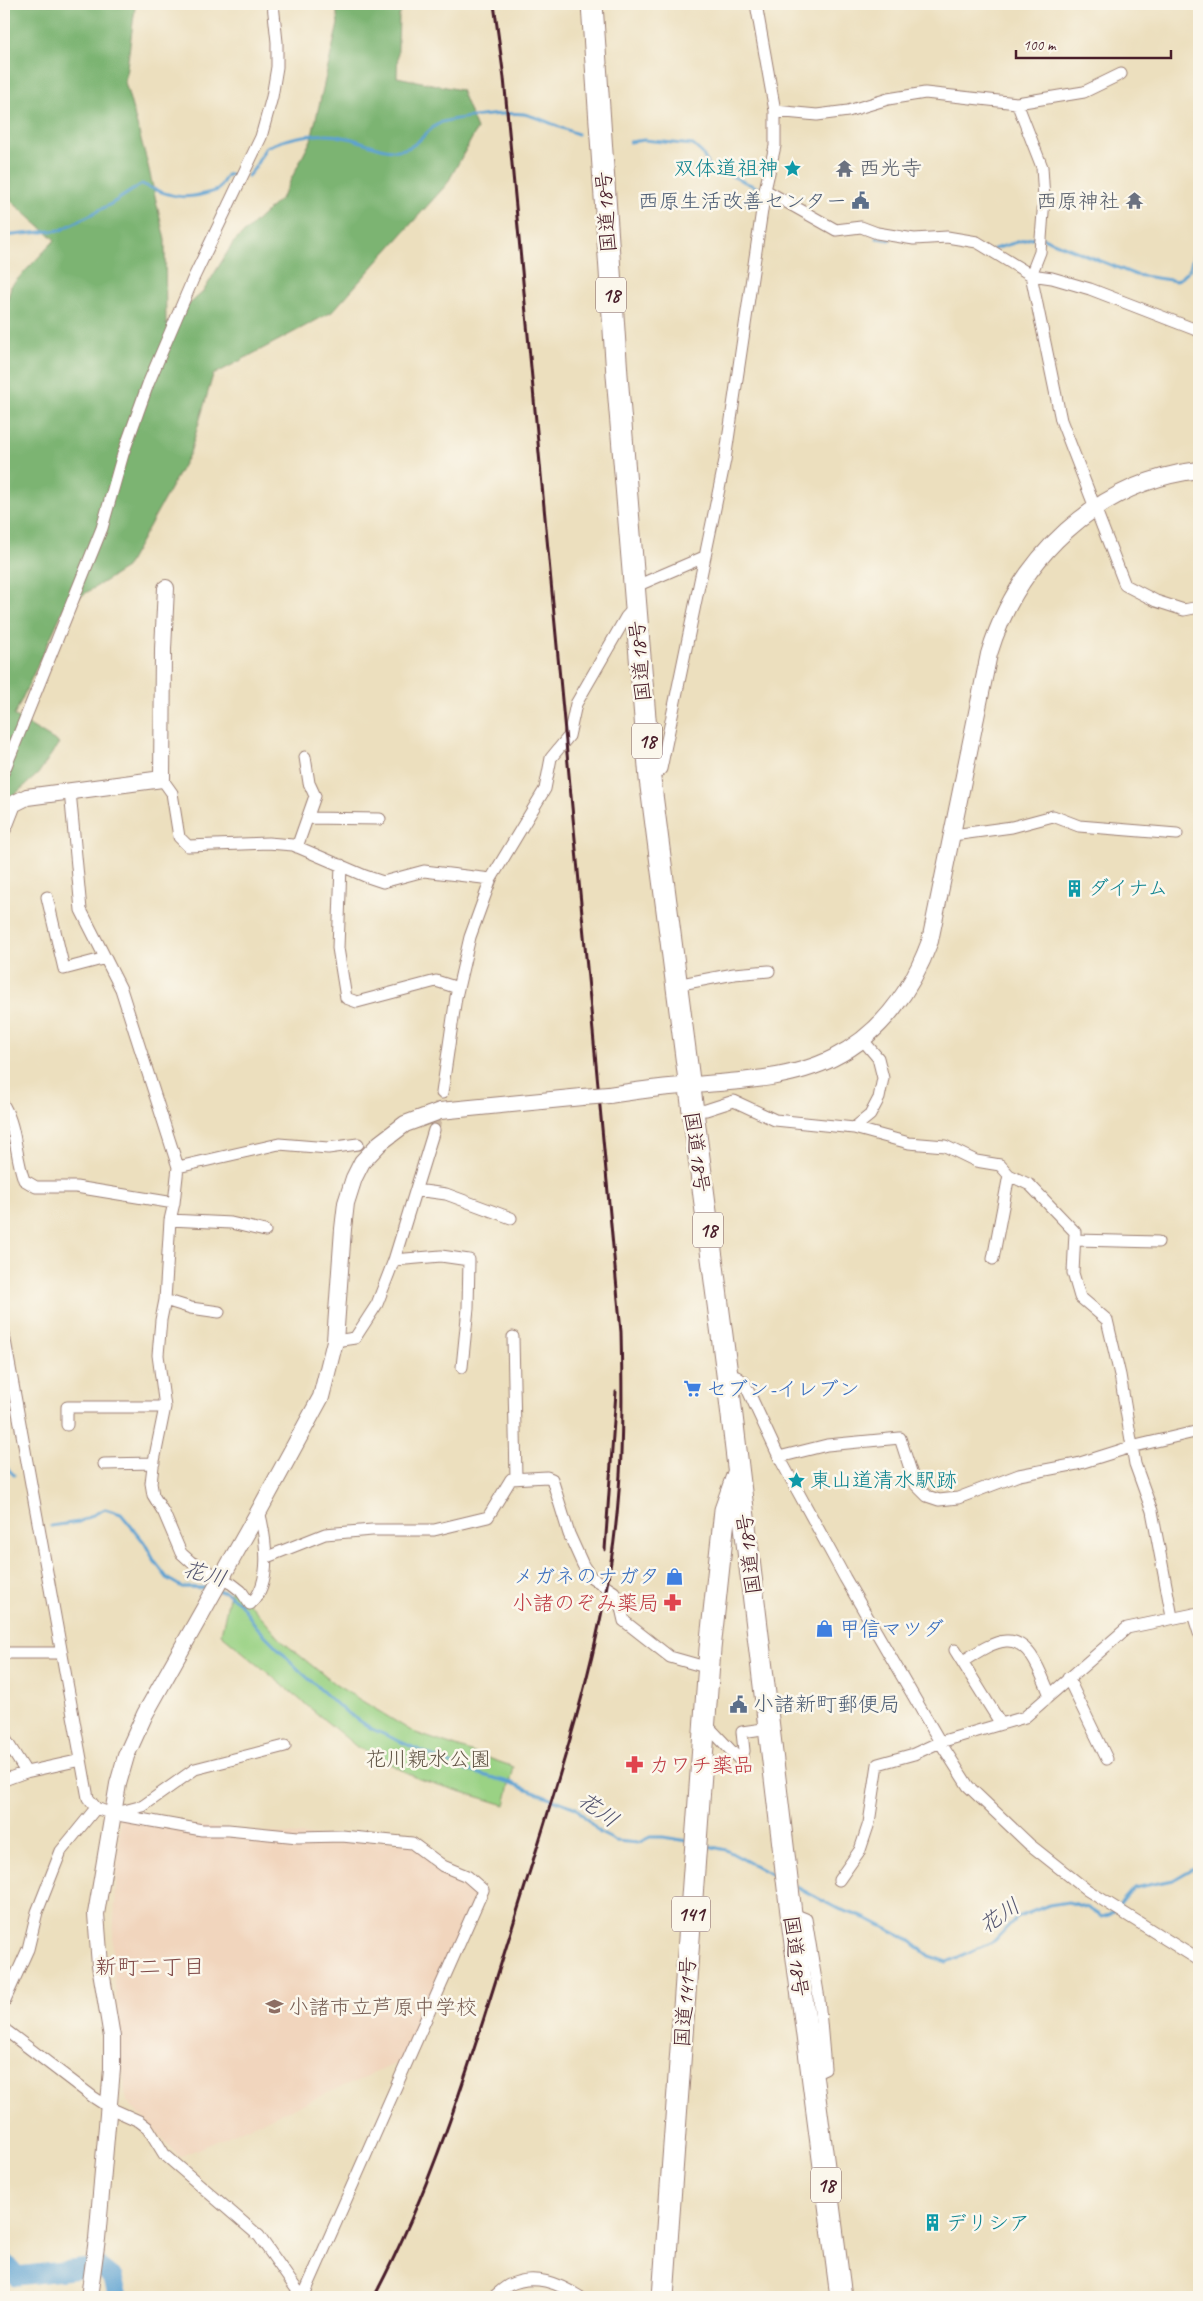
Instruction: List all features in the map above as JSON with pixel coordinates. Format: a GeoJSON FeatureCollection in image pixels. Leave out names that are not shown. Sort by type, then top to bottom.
{"type":"FeatureCollection","features":[{"type":"Feature","properties":{"kind":"highway","name":"国道18号"},"geometry":{"type":"LineString","coordinates":[[592,4],[616,375],[650,779],[688,1086],[727,1374],[791,1913],[841,2297]]}},
{"type":"Feature","properties":{"kind":"highway","name":"国道141号"},"geometry":{"type":"LineString","coordinates":[[663,2297],[709,1668],[723,1532],[728,1499],[738,1470]]}},
{"type":"Feature","properties":{"kind":"highway"},"geometry":{"type":"LineString","coordinates":[[723,1532],[736,1530],[747,1535]]}},
{"type":"Feature","properties":{"kind":"street"},"geometry":{"type":"LineString","coordinates":[[4,772],[102,528],[123,454],[148,384],[193,279],[262,137],[277,67],[277,42],[273,4]]}},
{"type":"Feature","properties":{"kind":"street"},"geometry":{"type":"LineString","coordinates":[[650,779],[661,769],[725,460],[765,190],[775,146],[775,111],[756,4]]}},
{"type":"Feature","properties":{"kind":"street"},"geometry":{"type":"LineString","coordinates":[[775,111],[825,114],[848,111],[888,99],[925,93],[1017,104],[1084,92],[1121,74]]}},
{"type":"Feature","properties":{"kind":"street"},"geometry":{"type":"LineString","coordinates":[[1017,104],[1042,167],[1044,199],[1040,252],[1031,275],[1061,420],[1125,585],[1156,601],[1184,610],[1199,606]]}},
{"type":"Feature","properties":{"kind":"street"},"geometry":{"type":"LineString","coordinates":[[765,190],[836,230],[861,227],[877,233],[914,238],[947,237],[976,242],[1031,275],[1052,278],[1090,289],[1199,331]]}},
{"type":"Feature","properties":{"kind":"street"},"geometry":{"type":"LineString","coordinates":[[90,2295],[110,2108],[112,2037],[100,1965],[96,1914],[118,1784],[126,1756],[145,1714],[259,1511],[320,1397],[335,1341],[346,1203],[354,1178],[362,1162],[380,1143],[405,1124],[440,1111],[761,1078],[810,1067],[834,1058],[862,1039],[881,1023],[900,1000],[922,964],[930,941],[986,666],[996,632],[1018,586],[1046,549],[1072,524],[1094,509],[1113,497],[1152,480],[1199,470]]}},
{"type":"Feature","properties":{"kind":"street"},"geometry":{"type":"LineString","coordinates":[[442,1093],[458,988],[470,937],[491,879],[545,789],[551,758],[569,736],[576,704],[626,617],[635,596],[704,557]]}},
{"type":"Feature","properties":{"kind":"street"},"geometry":{"type":"LineString","coordinates":[[166,588],[163,649],[162,779],[172,793],[179,837],[188,846],[268,843],[296,846],[382,882],[424,871],[491,879]]}},
{"type":"Feature","properties":{"kind":"street"},"geometry":{"type":"LineString","coordinates":[[296,846],[315,796],[309,783],[306,757]]}},
{"type":"Feature","properties":{"kind":"street"},"geometry":{"type":"LineString","coordinates":[[4,827],[13,804],[27,796],[162,779]]}},
{"type":"Feature","properties":{"kind":"street"},"geometry":{"type":"LineString","coordinates":[[70,791],[81,910],[121,989],[178,1167],[170,1220],[165,1300],[158,1355],[164,1406],[151,1483],[153,1495],[164,1513],[181,1553],[219,1582],[242,1591],[250,1604],[258,1597],[267,1557],[259,1511]]}},
{"type":"Feature","properties":{"kind":"street"},"geometry":{"type":"LineString","coordinates":[[953,835],[1012,826],[1054,816],[1078,826],[1177,834]]}},
{"type":"Feature","properties":{"kind":"street"},"geometry":{"type":"LineString","coordinates":[[307,818],[380,819]]}},
{"type":"Feature","properties":{"kind":"street"},"geometry":{"type":"LineString","coordinates":[[341,865],[338,948],[346,998],[357,1002],[436,981],[458,988]]}},
{"type":"Feature","properties":{"kind":"street"},"geometry":{"type":"LineString","coordinates":[[47,897],[64,969],[106,958]]}},
{"type":"Feature","properties":{"kind":"street"},"geometry":{"type":"LineString","coordinates":[[676,985],[734,974],[769,971]]}},
{"type":"Feature","properties":{"kind":"street"},"geometry":{"type":"LineString","coordinates":[[854,1128],[870,1116],[879,1098],[883,1078],[878,1058],[862,1039]]}},
{"type":"Feature","properties":{"kind":"street"},"geometry":{"type":"LineString","coordinates":[[692,1112],[706,1110],[734,1101],[775,1120],[854,1128],[909,1143],[945,1146],[976,1161],[1000,1165],[1009,1175],[1030,1185],[1076,1232],[1074,1273],[1080,1297],[1107,1320],[1120,1375],[1131,1447],[1152,1511],[1172,1617]]}},
{"type":"Feature","properties":{"kind":"street"},"geometry":{"type":"LineString","coordinates":[[4,1106],[12,1119],[19,1168],[24,1180],[36,1187],[76,1187],[174,1203]]}},
{"type":"Feature","properties":{"kind":"street"},"geometry":{"type":"LineString","coordinates":[[335,1341],[355,1338],[377,1304],[394,1260],[434,1130]]}},
{"type":"Feature","properties":{"kind":"street"},"geometry":{"type":"LineString","coordinates":[[178,1167],[279,1144],[328,1148],[358,1144]]}},
{"type":"Feature","properties":{"kind":"street"},"geometry":{"type":"LineString","coordinates":[[993,1259],[1009,1175]]}},
{"type":"Feature","properties":{"kind":"street"},"geometry":{"type":"LineString","coordinates":[[416,1190],[446,1194],[511,1218]]}},
{"type":"Feature","properties":{"kind":"street"},"geometry":{"type":"LineString","coordinates":[[170,1220],[231,1223],[265,1231]]}},
{"type":"Feature","properties":{"kind":"street"},"geometry":{"type":"LineString","coordinates":[[1076,1240],[1158,1242]]}},
{"type":"Feature","properties":{"kind":"street"},"geometry":{"type":"LineString","coordinates":[[394,1260],[441,1256],[469,1260],[468,1308],[462,1367]]}},
{"type":"Feature","properties":{"kind":"street"},"geometry":{"type":"LineString","coordinates":[[165,1300],[191,1308],[219,1312]]}},
{"type":"Feature","properties":{"kind":"street"},"geometry":{"type":"LineString","coordinates":[[4,1335],[88,1798],[96,1808],[112,1814],[202,1830],[228,1830],[298,1837],[342,1836],[412,1843],[443,1866],[468,1876],[483,1890],[302,2297]]}},
{"type":"Feature","properties":{"kind":"street"},"geometry":{"type":"LineString","coordinates":[[513,1337],[516,1478]]}},
{"type":"Feature","properties":{"kind":"street"},"geometry":{"type":"LineString","coordinates":[[727,1374],[737,1377],[744,1382],[779,1457],[845,1578],[940,1742],[968,1786],[1029,1844],[1087,1890],[1199,1960]]}},
{"type":"Feature","properties":{"kind":"street"},"geometry":{"type":"LineString","coordinates":[[67,1425],[67,1407],[164,1406]]}},
{"type":"Feature","properties":{"kind":"street"},"geometry":{"type":"LineString","coordinates":[[779,1457],[827,1445],[900,1438],[915,1484],[927,1496],[939,1500],[958,1498],[1019,1475],[1077,1464],[1131,1447],[1199,1431]]}},
{"type":"Feature","properties":{"kind":"street"},"geometry":{"type":"LineString","coordinates":[[104,1464],[154,1463]]}},
{"type":"Feature","properties":{"kind":"street"},"geometry":{"type":"LineString","coordinates":[[267,1557],[325,1534],[372,1530],[434,1530],[488,1517],[511,1479],[547,1477],[552,1479],[569,1534],[583,1565],[591,1577],[614,1592],[619,1599],[624,1621],[670,1657],[709,1668]]}},
{"type":"Feature","properties":{"kind":"street"},"geometry":{"type":"LineString","coordinates":[[839,1880],[860,1850],[869,1823],[878,1764],[914,1754],[940,1742],[1025,1717],[1127,1628],[1172,1617],[1196,1614],[1199,1633]]}},
{"type":"Feature","properties":{"kind":"street"},"geometry":{"type":"LineString","coordinates":[[963,1661],[988,1646],[1007,1640],[1026,1647],[1050,1695]]}},
{"type":"Feature","properties":{"kind":"street"},"geometry":{"type":"LineString","coordinates":[[955,1650],[1001,1724]]}},
{"type":"Feature","properties":{"kind":"street"},"geometry":{"type":"LineString","coordinates":[[4,1652],[62,1653]]}},
{"type":"Feature","properties":{"kind":"street"},"geometry":{"type":"LineString","coordinates":[[1068,1678],[1107,1758]]}},
{"type":"Feature","properties":{"kind":"street"},"geometry":{"type":"LineString","coordinates":[[705,1723],[738,1758],[742,1757],[744,1751],[742,1732],[770,1728]]}},
{"type":"Feature","properties":{"kind":"street"},"geometry":{"type":"LineString","coordinates":[[4,1737],[26,1772]]}},
{"type":"Feature","properties":{"kind":"street"},"geometry":{"type":"LineString","coordinates":[[112,1814],[142,1806],[195,1769],[285,1746]]}},
{"type":"Feature","properties":{"kind":"street"},"geometry":{"type":"LineString","coordinates":[[4,1780],[26,1772],[81,1760]]}},
{"type":"Feature","properties":{"kind":"street"},"geometry":{"type":"LineString","coordinates":[[4,2002],[28,1949],[37,1912],[61,1851],[96,1808]]}},
{"type":"Feature","properties":{"kind":"street"},"geometry":{"type":"LineString","coordinates":[[4,2029],[110,2108],[140,2121],[148,2128],[164,2154],[259,2236],[302,2297]]}},
{"type":"Feature","properties":{"kind":"street"},"geometry":{"type":"LineString","coordinates":[[495,2297],[508,2285],[531,2278],[550,2282],[580,2297]]}},
{"type":"Feature","properties":{"kind":"shaded area","name":"小諸市立芦原中学校"},"geometry":{"type":"Polygon","coordinates":[[[112,1814],[228,1830],[412,1843],[483,1890],[409,2058],[180,2157],[126,2100],[112,1955],[120,1823],[112,1814]]]}},
{"type":"Feature","properties":{"kind":"green space"},"geometry":{"type":"Polygon","coordinates":[[[4,4],[132,4],[135,8],[125,82],[147,161],[165,240],[166,325],[203,292],[233,243],[282,197],[311,140],[338,24],[336,4],[405,4],[399,16],[397,77],[461,90],[477,129],[447,184],[332,312],[213,375],[190,453],[126,568],[65,606],[14,716],[59,743],[38,774],[4,804],[4,315],[11,286],[55,240],[11,201],[4,103],[4,4]]]}},
{"type":"Feature","properties":{"kind":"green space","name":"花川親水公園"},"geometry":{"type":"Polygon","coordinates":[[[232,1584],[283,1642],[336,1685],[413,1732],[514,1767],[505,1805],[419,1779],[357,1747],[221,1634],[232,1584]]]}},
{"type":"Feature","properties":{"kind":"waterway"},"geometry":{"type":"LineString","coordinates":[[248,176],[266,147],[296,137],[316,135],[337,136],[381,148],[401,150],[414,145],[440,123],[456,119],[508,114],[524,114],[578,134]]}},
{"type":"Feature","properties":{"kind":"waterway"},"geometry":{"type":"LineString","coordinates":[[630,142],[644,140],[693,145],[702,153],[709,166],[758,188]]}},
{"type":"Feature","properties":{"kind":"waterway"},"geometry":{"type":"LineString","coordinates":[[4,236],[61,230],[111,204],[142,184],[171,195],[188,197],[218,190],[227,175],[239,174]]}},
{"type":"Feature","properties":{"kind":"waterway"},"geometry":{"type":"LineString","coordinates":[[994,249],[1038,236]]}},
{"type":"Feature","properties":{"kind":"waterway"},"geometry":{"type":"LineString","coordinates":[[877,238],[890,240]]}},
{"type":"Feature","properties":{"kind":"waterway"},"geometry":{"type":"LineString","coordinates":[[1043,238],[1136,275],[1177,281],[1190,269],[1194,252],[1199,251]]}},
{"type":"Feature","properties":{"kind":"waterway","name":"花川"},"geometry":{"type":"LineString","coordinates":[[4,1465],[14,1475]]}},
{"type":"Feature","properties":{"kind":"waterway","name":"花川"},"geometry":{"type":"LineString","coordinates":[[51,1526],[79,1522],[105,1509],[121,1514],[144,1542],[155,1562],[168,1579],[182,1587],[209,1588]]}},
{"type":"Feature","properties":{"kind":"waterway","name":"花川"},"geometry":{"type":"LineString","coordinates":[[219,1591],[225,1592],[240,1603],[256,1626],[300,1671],[342,1709],[372,1729],[462,1769],[512,1783],[576,1808],[600,1833],[616,1841],[638,1843],[650,1837],[688,1841]]}},
{"type":"Feature","properties":{"kind":"waterway","name":"花川"},"geometry":{"type":"LineString","coordinates":[[704,1845],[726,1850],[778,1878]]}},
{"type":"Feature","properties":{"kind":"waterway","name":"花川"},"geometry":{"type":"LineString","coordinates":[[1118,1906],[1134,1888],[1173,1880],[1199,1865]]}},
{"type":"Feature","properties":{"kind":"waterway","name":"花川"},"geometry":{"type":"LineString","coordinates":[[797,1887],[836,1908],[868,1919],[909,1940],[929,1956],[947,1962],[994,1941],[1016,1918],[1049,1905],[1068,1902],[1088,1908],[1102,1917],[1109,1915],[1113,1911]]}},
{"type":"Feature","properties":{"kind":"waterway"},"geometry":{"type":"LineString","coordinates":[[4,2261],[17,2276],[99,2267],[113,2278],[118,2297]]}},
{"type":"Feature","properties":{"kind":"tunnel"},"geometry":{"type":"LineString","coordinates":[[434,1130],[442,1093]]}},
{"type":"Feature","properties":{"kind":"railway"},"geometry":{"type":"LineString","coordinates":[[374,2297],[415,2210],[450,2121],[566,1755],[591,1662],[601,1615],[610,1568],[620,1480],[622,1421],[621,1332],[504,78],[494,4]]}},
{"type":"Feature","properties":{"kind":"railway"},"geometry":{"type":"LineString","coordinates":[[605,1550],[616,1392]]}},
{"type":"Feature","properties":{"kind":"place","name":"双体道祖神"},"geometry":{"type":"Point","coordinates":[793,168]}},
{"type":"Feature","properties":{"kind":"place","name":"西光寺"},"geometry":{"type":"Point","coordinates":[845,168]}},
{"type":"Feature","properties":{"kind":"place","name":"西原生活改善センター"},"geometry":{"type":"Point","coordinates":[861,201]}},
{"type":"Feature","properties":{"kind":"place","name":"西原神社"},"geometry":{"type":"Point","coordinates":[1134,201]}},
{"type":"Feature","properties":{"kind":"place","name":"ダイナム"},"geometry":{"type":"Point","coordinates":[1074,888]}},
{"type":"Feature","properties":{"kind":"place","name":"セブン-イレブン"},"geometry":{"type":"Point","coordinates":[692,1389]}},
{"type":"Feature","properties":{"kind":"place","name":"東山道清水駅跡"},"geometry":{"type":"Point","coordinates":[796,1480]}},
{"type":"Feature","properties":{"kind":"place","name":"メガネのナガタ"},"geometry":{"type":"Point","coordinates":[674,1576]}},
{"type":"Feature","properties":{"kind":"place","name":"小諸のぞみ薬局"},"geometry":{"type":"Point","coordinates":[673,1603]}},
{"type":"Feature","properties":{"kind":"place","name":"甲信マツダ"},"geometry":{"type":"Point","coordinates":[825,1629]}},
{"type":"Feature","properties":{"kind":"place","name":"小諸新町郵便局"},"geometry":{"type":"Point","coordinates":[739,1704]}},
{"type":"Feature","properties":{"kind":"place","name":"カワチ薬品"},"geometry":{"type":"Point","coordinates":[635,1765]}},
{"type":"Feature","properties":{"kind":"place","name":"小諸市立芦原中学校"},"geometry":{"type":"Point","coordinates":[274,2007]}},
{"type":"Feature","properties":{"kind":"place","name":"デリシア"},"geometry":{"type":"Point","coordinates":[932,2223]}},
{"type":"Feature","properties":{"kind":"district","name":"新町二丁目"},"geometry":{"type":"Point","coordinates":[150,1966]}}]}
